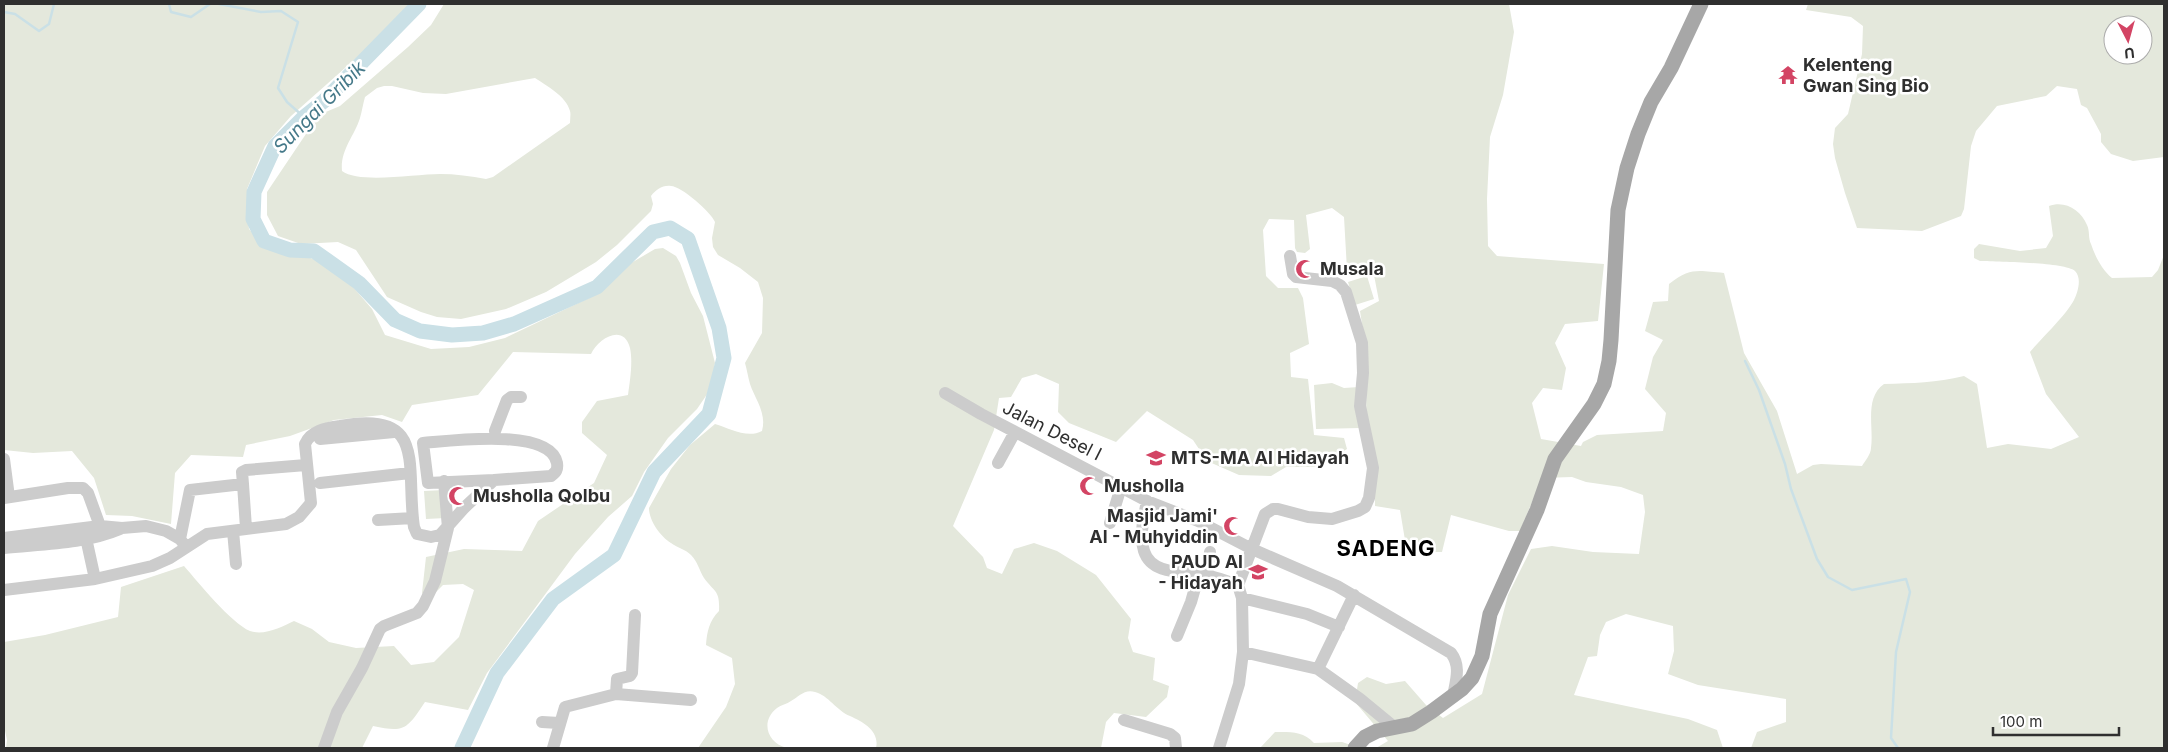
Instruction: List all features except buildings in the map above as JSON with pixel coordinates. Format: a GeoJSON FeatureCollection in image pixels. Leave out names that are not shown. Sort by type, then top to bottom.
{"type":"FeatureCollection","features":[{"type":"Feature","properties":{"kind":"main road"},"geometry":{"type":"LineString","coordinates":[[1355,748],[1365,737],[1377,731],[1412,724],[1453,696],[1467,684],[1478,668],[1490,614],[1537,510],[1555,459],[1594,404],[1604,384],[1611,340],[1618,210],[1625,176],[1638,134],[1651,102],[1672,68],[1701,4]]}},
{"type":"Feature","properties":{"kind":"street"},"geometry":{"type":"LineString","coordinates":[[1220,748],[1239,684],[1243,652],[1242,598],[1238,585],[1265,514],[1273,509],[1308,517],[1332,519],[1358,512],[1365,506],[1368,498],[1372,468],[1360,406],[1363,373],[1362,343],[1346,292],[1340,285],[1332,281],[1296,277],[1292,274],[1290,256]]}},
{"type":"Feature","properties":{"kind":"street","name":"Jalan Desel I"},"geometry":{"type":"LineString","coordinates":[[945,393],[1146,501],[1198,521],[1252,549],[1305,571],[1354,596],[1451,653],[1456,660],[1458,668],[1453,696]]}},
{"type":"Feature","properties":{"kind":"street"},"geometry":{"type":"LineString","coordinates":[[495,432],[507,400],[521,396]]}},
{"type":"Feature","properties":{"kind":"street"},"geometry":{"type":"LineString","coordinates":[[4,590],[95,579],[152,566],[170,558],[183,543],[207,534],[286,524],[299,518],[311,503],[305,444],[308,438],[322,429],[347,425],[378,424],[399,431],[406,443],[410,474],[412,518],[417,534],[423,536],[440,535],[464,508],[494,480]]}},
{"type":"Feature","properties":{"kind":"street"},"geometry":{"type":"LineString","coordinates":[[484,430],[509,438],[544,449],[552,454],[556,460],[556,471],[551,476],[431,483],[427,481],[423,443],[426,434],[484,430]]}},
{"type":"Feature","properties":{"kind":"street"},"geometry":{"type":"LineString","coordinates":[[320,439],[399,431]]}},
{"type":"Feature","properties":{"kind":"street"},"geometry":{"type":"LineString","coordinates":[[998,463],[1015,432]]}},
{"type":"Feature","properties":{"kind":"street"},"geometry":{"type":"LineString","coordinates":[[423,443],[509,438]]}},
{"type":"Feature","properties":{"kind":"street"},"geometry":{"type":"LineString","coordinates":[[4,459],[6,497],[68,488],[83,488],[88,492],[100,526]]}},
{"type":"Feature","properties":{"kind":"street"},"geometry":{"type":"LineString","coordinates":[[236,564],[243,484],[242,472],[246,470],[306,465]]}},
{"type":"Feature","properties":{"kind":"street"},"geometry":{"type":"LineString","coordinates":[[320,483],[410,474]]}},
{"type":"Feature","properties":{"kind":"street"},"geometry":{"type":"LineString","coordinates":[[324,748],[337,712],[362,668],[380,629],[408,618],[423,606],[435,581],[448,528],[444,481]]}},
{"type":"Feature","properties":{"kind":"street"},"geometry":{"type":"LineString","coordinates":[[183,543],[190,490],[243,484]]}},
{"type":"Feature","properties":{"kind":"street"},"geometry":{"type":"LineString","coordinates":[[1110,524],[1121,487]]}},
{"type":"Feature","properties":{"kind":"street"},"geometry":{"type":"LineString","coordinates":[[1146,501],[1142,535],[1147,557],[1158,567],[1166,570],[1203,575],[1238,585]]}},
{"type":"Feature","properties":{"kind":"street"},"geometry":{"type":"LineString","coordinates":[[378,520],[412,518]]}},
{"type":"Feature","properties":{"kind":"street"},"geometry":{"type":"LineString","coordinates":[[4,538],[100,526],[122,528],[151,527],[166,530],[183,543]]}},
{"type":"Feature","properties":{"kind":"street"},"geometry":{"type":"LineString","coordinates":[[4,548],[106,535],[122,528]]}},
{"type":"Feature","properties":{"kind":"street"},"geometry":{"type":"LineString","coordinates":[[86,538],[95,579]]}},
{"type":"Feature","properties":{"kind":"street"},"geometry":{"type":"LineString","coordinates":[[1177,636],[1203,575],[1210,552]]}},
{"type":"Feature","properties":{"kind":"street"},"geometry":{"type":"LineString","coordinates":[[1318,669],[1354,596]]}},
{"type":"Feature","properties":{"kind":"street"},"geometry":{"type":"LineString","coordinates":[[1242,598],[1307,614],[1339,627]]}},
{"type":"Feature","properties":{"kind":"street"},"geometry":{"type":"LineString","coordinates":[[616,694],[617,679],[630,676],[632,673],[635,615]]}},
{"type":"Feature","properties":{"kind":"street"},"geometry":{"type":"LineString","coordinates":[[1243,652],[1318,669],[1360,699],[1394,727]]}},
{"type":"Feature","properties":{"kind":"street"},"geometry":{"type":"LineString","coordinates":[[554,745],[559,723],[567,706],[616,694],[691,700]]}},
{"type":"Feature","properties":{"kind":"street"},"geometry":{"type":"LineString","coordinates":[[1124,720],[1170,734],[1175,738],[1176,748]]}},
{"type":"Feature","properties":{"kind":"street"},"geometry":{"type":"LineString","coordinates":[[542,722],[559,723]]}},
{"type":"Feature","properties":{"kind":"shaded area"},"geometry":{"type":"Polygon","coordinates":[[[4,4],[412,4],[398,21],[291,116],[265,146],[247,189],[249,229],[266,248],[319,260],[347,280],[372,309],[385,335],[431,349],[469,347],[505,338],[593,296],[626,266],[655,249],[663,248],[676,256],[691,293],[703,316],[715,363],[710,390],[697,409],[668,438],[644,472],[632,496],[608,517],[575,554],[487,673],[468,710],[425,702],[414,718],[404,727],[392,729],[373,726],[362,748],[6,748],[7,740],[4,726],[4,642],[45,635],[118,617],[121,587],[184,566],[206,592],[234,620],[250,631],[267,632],[294,621],[312,629],[329,642],[356,648],[394,646],[411,665],[434,662],[459,637],[474,590],[463,584],[443,585],[428,600],[422,593],[426,557],[464,549],[522,551],[538,521],[594,483],[607,455],[582,433],[582,422],[597,401],[628,395],[631,359],[627,340],[617,335],[605,338],[594,348],[591,354],[513,352],[478,395],[412,405],[402,422],[382,415],[334,420],[290,436],[246,445],[243,457],[191,455],[175,473],[171,524],[132,516],[106,515],[94,478],[72,451],[33,453],[4,450],[4,4]]]}},
{"type":"Feature","properties":{"kind":"shaded area"},"geometry":{"type":"Polygon","coordinates":[[[444,4],[1509,4],[1514,32],[1503,95],[1490,137],[1487,199],[1488,246],[1497,256],[1604,264],[1598,321],[1565,324],[1555,343],[1566,368],[1562,390],[1543,388],[1532,403],[1541,439],[1581,446],[1583,442],[1597,435],[1663,431],[1666,413],[1645,389],[1653,357],[1663,340],[1645,331],[1653,302],[1668,301],[1669,284],[1683,275],[1695,271],[1724,273],[1744,353],[1777,411],[1797,474],[1813,465],[1821,464],[1862,466],[1871,450],[1871,413],[1874,397],[1884,384],[1915,383],[1964,376],[1977,384],[1987,448],[2008,444],[2051,449],[2079,437],[2046,394],[2030,352],[2071,306],[2078,289],[2079,281],[2077,274],[2068,268],[2058,266],[1980,261],[1974,258],[1974,249],[1979,244],[2020,251],[2046,248],[2053,236],[2049,206],[2055,204],[2066,205],[2081,215],[2088,227],[2090,242],[2097,258],[2112,278],[2152,277],[2158,270],[2164,255],[2164,748],[1751,748],[1757,732],[1786,722],[1786,699],[1698,685],[1668,674],[1674,651],[1673,626],[1626,614],[1606,622],[1600,635],[1597,656],[1588,657],[1574,695],[1688,719],[1717,730],[1723,748],[1376,748],[1388,741],[1355,702],[1358,683],[1367,677],[1386,684],[1405,681],[1426,705],[1443,718],[1482,694],[1508,595],[1531,549],[1552,546],[1593,552],[1639,554],[1645,512],[1643,495],[1621,487],[1586,482],[1572,477],[1542,478],[1520,531],[1509,531],[1451,515],[1442,552],[1407,552],[1400,510],[1375,506],[1375,474],[1366,415],[1367,356],[1360,311],[1379,301],[1373,270],[1347,270],[1344,217],[1332,208],[1306,215],[1310,249],[1305,253],[1297,252],[1295,248],[1294,220],[1269,219],[1263,230],[1266,276],[1278,288],[1298,288],[1303,298],[1309,344],[1290,353],[1291,377],[1308,379],[1314,435],[1344,438],[1347,449],[1330,460],[1315,467],[1286,467],[1271,476],[1239,475],[1207,461],[1193,440],[1147,411],[1116,442],[1069,423],[1058,412],[1059,384],[1036,374],[1022,378],[1011,397],[999,398],[994,430],[953,526],[983,557],[987,568],[1002,574],[1014,549],[1034,543],[1057,551],[1096,575],[1131,619],[1128,638],[1133,652],[1155,658],[1153,680],[1169,686],[1167,697],[1146,717],[1114,713],[1106,722],[1101,748],[876,748],[877,742],[869,728],[860,721],[845,714],[820,694],[811,691],[777,708],[769,719],[767,725],[771,737],[787,748],[698,748],[726,707],[735,684],[732,658],[706,645],[709,627],[719,611],[718,595],[704,578],[691,555],[674,545],[660,533],[653,523],[649,508],[671,469],[690,445],[715,424],[750,434],[762,431],[763,424],[762,412],[750,384],[745,363],[762,333],[763,298],[758,282],[740,268],[718,255],[713,247],[712,238],[715,222],[708,212],[682,190],[671,186],[662,187],[651,196],[653,204],[651,211],[617,245],[596,262],[546,292],[506,309],[461,319],[437,317],[387,297],[356,250],[338,242],[301,244],[278,236],[267,215],[267,192],[314,122],[321,114],[340,106],[431,25],[444,4]],[[535,78],[446,94],[423,93],[392,86],[377,88],[365,97],[360,118],[345,150],[342,171],[350,175],[374,178],[440,174],[486,179],[493,177],[570,123],[570,111],[565,101],[556,92],[535,78]]]}},
{"type":"Feature","properties":{"kind":"shaded area"},"geometry":{"type":"Polygon","coordinates":[[[1808,4],[2164,4],[2164,157],[2133,161],[2111,154],[2101,142],[2101,134],[2087,108],[2081,105],[2077,89],[2057,86],[2046,96],[1997,106],[1976,131],[1971,146],[1964,209],[1961,216],[1922,231],[1857,228],[1835,158],[1833,144],[1835,128],[1848,114],[1862,54],[1863,26],[1851,17],[1806,10],[1808,4]]]}},
{"type":"Feature","properties":{"kind":"shaded area"},"geometry":{"type":"Polygon","coordinates":[[[1367,276],[1374,299],[1355,305],[1348,282],[1367,276]]]}},
{"type":"Feature","properties":{"kind":"shaded area"},"geometry":{"type":"Polygon","coordinates":[[[1332,383],[1344,388],[1359,387],[1360,428],[1316,429],[1314,385],[1332,383]]]}},
{"type":"Feature","properties":{"kind":"shaded area"},"geometry":{"type":"Polygon","coordinates":[[[445,490],[446,518],[426,519],[424,491],[445,490]]]}},
{"type":"Feature","properties":{"kind":"shaded area"},"geometry":{"type":"Polygon","coordinates":[[[1275,732],[1301,734],[1314,743],[1342,742],[1360,748],[1260,748],[1275,732]]]}},
{"type":"Feature","properties":{"kind":"waterway"},"geometry":{"type":"LineString","coordinates":[[4,12],[15,14],[39,31],[49,24],[54,4]]}},
{"type":"Feature","properties":{"kind":"waterway"},"geometry":{"type":"LineString","coordinates":[[169,4],[171,12],[191,17],[210,4]]}},
{"type":"Feature","properties":{"kind":"waterway"},"geometry":{"type":"LineString","coordinates":[[219,4],[261,12],[281,11],[298,22],[278,88],[287,102],[304,117]]}},
{"type":"Feature","properties":{"kind":"waterway","name":"Sungai Gribik"},"geometry":{"type":"LineString","coordinates":[[419,4],[324,101],[304,117],[275,146],[254,192],[253,219],[264,241],[290,250],[314,251],[359,283],[395,320],[420,331],[452,335],[483,333],[514,324],[597,287],[653,232],[670,228],[688,239],[719,328],[724,358],[709,414],[654,472],[614,555],[553,599],[497,673],[462,748]]}},
{"type":"Feature","properties":{"kind":"waterway"},"geometry":{"type":"LineString","coordinates":[[1745,361],[1759,390],[1785,464],[1791,489],[1817,559],[1828,577],[1852,590],[1906,579],[1910,592],[1896,652],[1891,738],[1898,748]]}},
{"type":"Feature","properties":{"kind":"place","name":"Kelenteng Gwan Sing Bio"},"geometry":{"type":"Point","coordinates":[1788,75]}},
{"type":"Feature","properties":{"kind":"place","name":"Musala"},"geometry":{"type":"Point","coordinates":[1305,269]}},
{"type":"Feature","properties":{"kind":"place","name":"MTS-MA Al Hidayah"},"geometry":{"type":"Point","coordinates":[1156,458]}},
{"type":"Feature","properties":{"kind":"place","name":"Musholla"},"geometry":{"type":"Point","coordinates":[1089,486]}},
{"type":"Feature","properties":{"kind":"place","name":"Musholla Qolbu"},"geometry":{"type":"Point","coordinates":[458,496]}},
{"type":"Feature","properties":{"kind":"place","name":"Masjid Jami' Al - Muhyiddin"},"geometry":{"type":"Point","coordinates":[1233,526]}},
{"type":"Feature","properties":{"kind":"place","name":"PAUD Al - Hidayah"},"geometry":{"type":"Point","coordinates":[1258,572]}},
{"type":"Feature","properties":{"kind":"district","name":"SADENG"},"geometry":{"type":"Point","coordinates":[1386,548]}}]}
